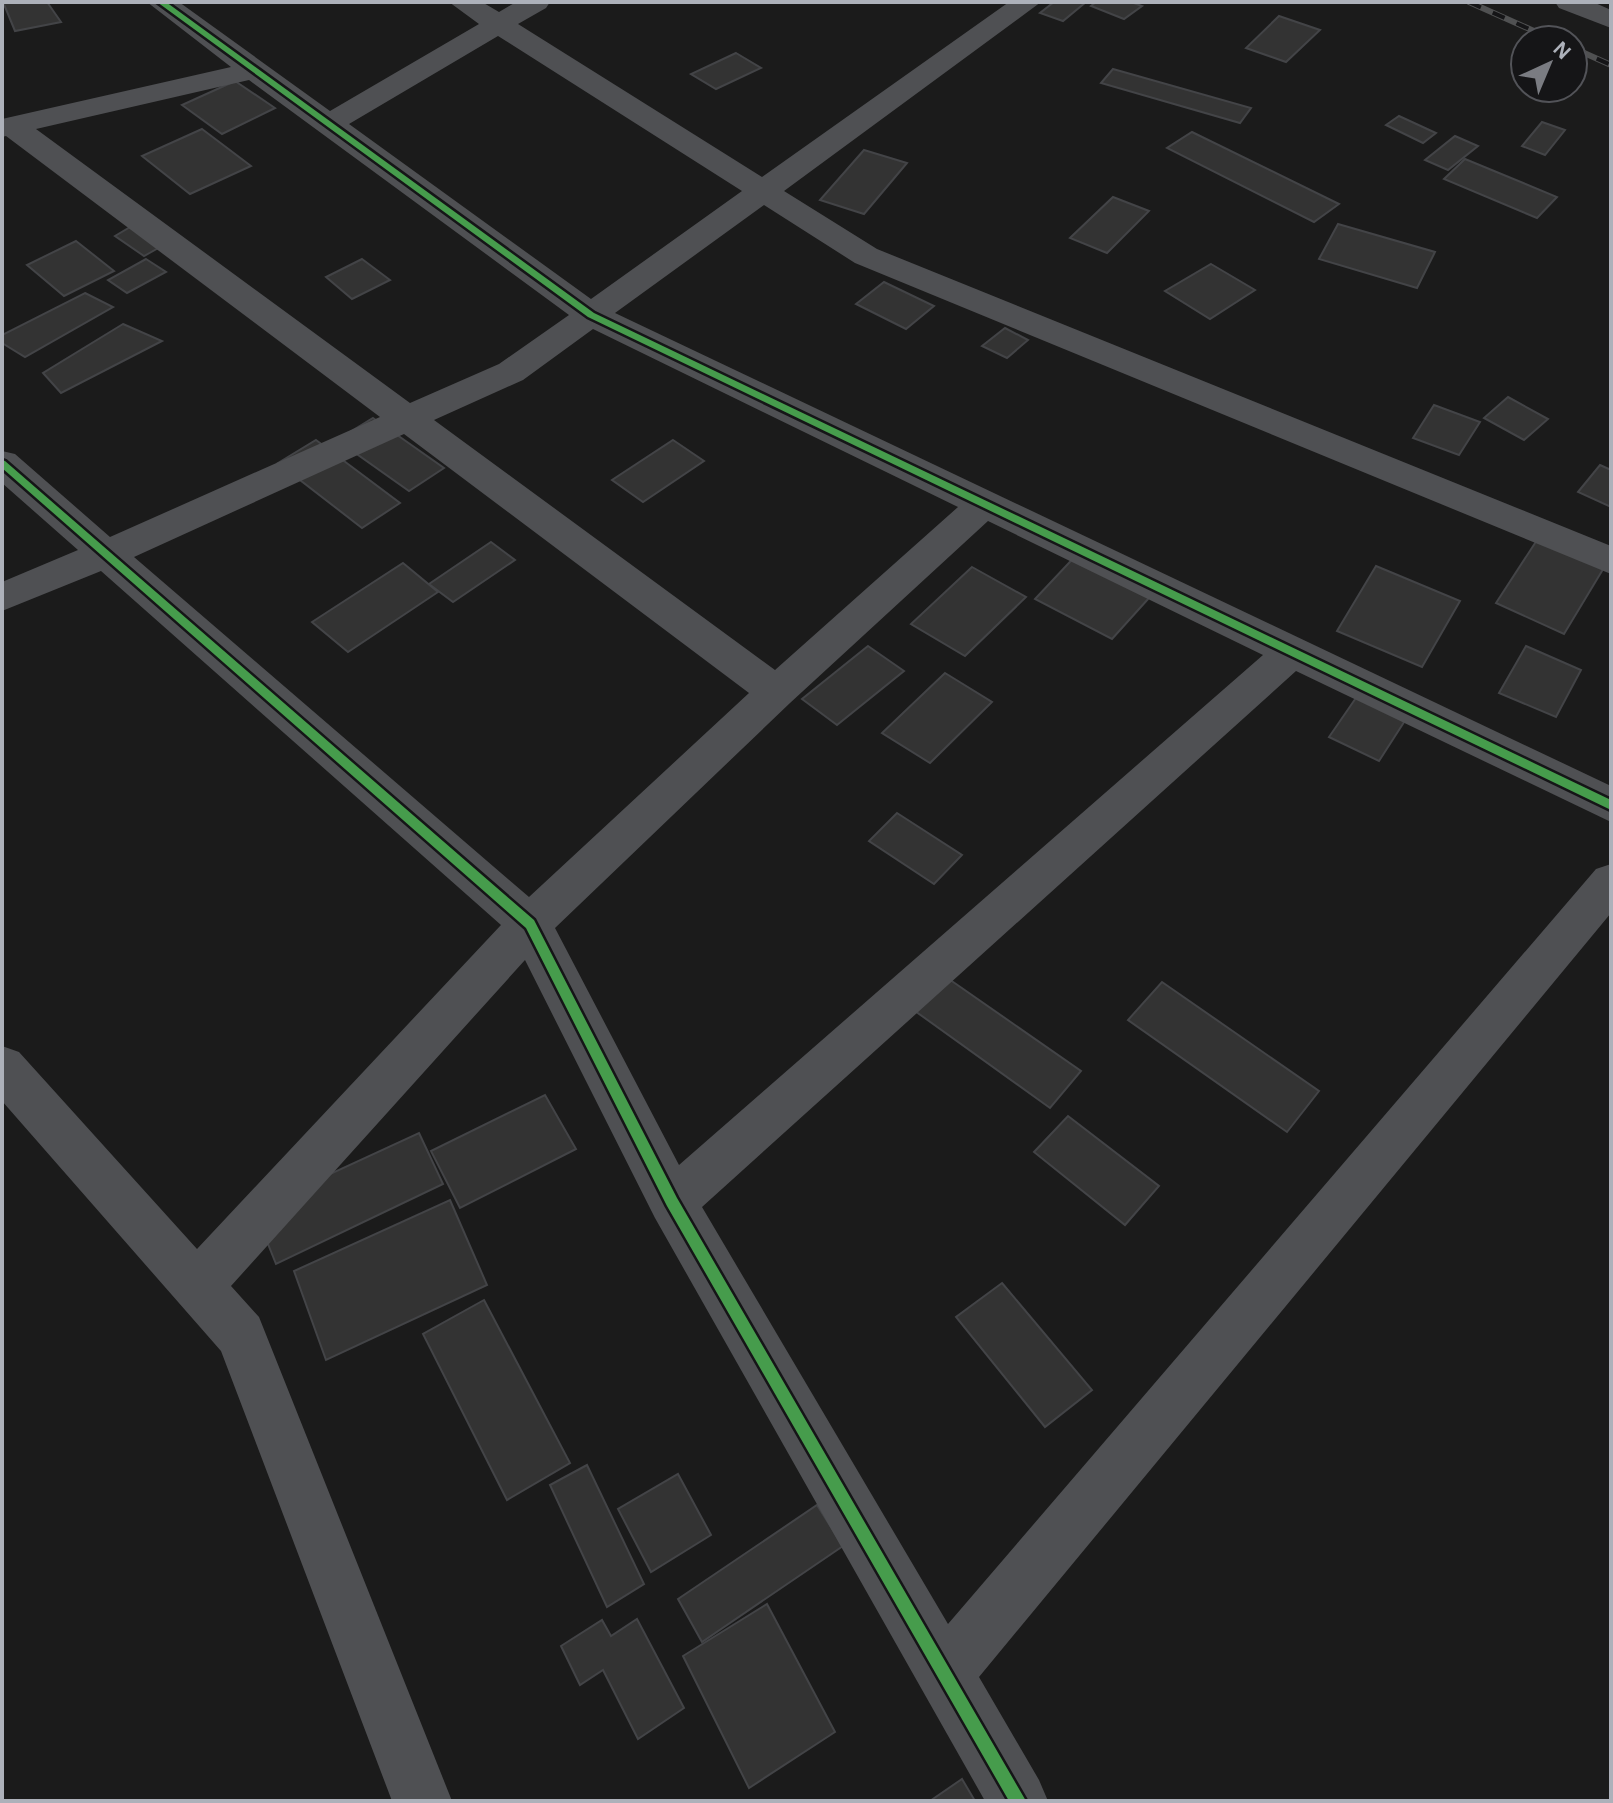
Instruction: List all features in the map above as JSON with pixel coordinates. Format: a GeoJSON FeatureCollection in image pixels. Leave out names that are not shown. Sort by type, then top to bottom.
{"type":"FeatureCollection","features":[{"type":"Feature","properties":{"kind":"street"},"geometry":{"type":"LineString","coordinates":[[161,2],[591,315],[1611,805]]}},
{"type":"Feature","properties":{"kind":"street"},"geometry":{"type":"LineString","coordinates":[[463,2],[866,256],[1611,561]]}},
{"type":"Feature","properties":{"kind":"street"},"geometry":{"type":"LineString","coordinates":[[330,123],[536,2]]}},
{"type":"Feature","properties":{"kind":"street"},"geometry":{"type":"LineString","coordinates":[[2,597],[106,554],[511,372],[1027,2]]}},
{"type":"Feature","properties":{"kind":"street"},"geometry":{"type":"LineString","coordinates":[[1569,2],[1611,20]]}},
{"type":"Feature","properties":{"kind":"street"},"geometry":{"type":"LineString","coordinates":[[7,127],[254,70]]}},
{"type":"Feature","properties":{"kind":"street"},"geometry":{"type":"LineString","coordinates":[[7,127],[776,692]]}},
{"type":"Feature","properties":{"kind":"street"},"geometry":{"type":"LineString","coordinates":[[2,463],[530,924],[672,1202],[1018,1801]]}},
{"type":"Feature","properties":{"kind":"street"},"geometry":{"type":"LineString","coordinates":[[197,1286],[530,924],[776,692],[984,504]]}},
{"type":"Feature","properties":{"kind":"street"},"geometry":{"type":"LineString","coordinates":[[672,1202],[1292,652]]}},
{"type":"Feature","properties":{"kind":"street"},"geometry":{"type":"LineString","coordinates":[[944,1673],[1611,882]]}},
{"type":"Feature","properties":{"kind":"street"},"geometry":{"type":"LineString","coordinates":[[2,1067],[241,1335],[422,1801]]}},
{"type":"Feature","properties":{"kind":"building"},"geometry":{"type":"Polygon","coordinates":[[[3,2],[47,2],[61,22],[15,31],[3,2]]]}},
{"type":"Feature","properties":{"kind":"building"},"geometry":{"type":"Polygon","coordinates":[[[1054,2],[1086,2],[1063,21],[1040,13],[1054,2]]]}},
{"type":"Feature","properties":{"kind":"building"},"geometry":{"type":"Polygon","coordinates":[[[1096,2],[1131,2],[1142,6],[1124,19],[1091,6],[1096,2]]]}},
{"type":"Feature","properties":{"kind":"building"},"geometry":{"type":"Polygon","coordinates":[[[1279,16],[1320,30],[1286,62],[1246,48],[1279,16]]]}},
{"type":"Feature","properties":{"kind":"building"},"geometry":{"type":"Polygon","coordinates":[[[736,53],[761,68],[716,89],[691,74],[736,53]]]}},
{"type":"Feature","properties":{"kind":"building"},"geometry":{"type":"Polygon","coordinates":[[[1113,69],[1251,108],[1240,123],[1101,83],[1113,69]]]}},
{"type":"Feature","properties":{"kind":"building"},"geometry":{"type":"Polygon","coordinates":[[[235,81],[275,108],[222,134],[182,105],[235,81]]]}},
{"type":"Feature","properties":{"kind":"building"},"geometry":{"type":"Polygon","coordinates":[[[1399,116],[1436,133],[1423,143],[1386,125],[1399,116]]]}},
{"type":"Feature","properties":{"kind":"building"},"geometry":{"type":"Polygon","coordinates":[[[1542,122],[1565,130],[1545,155],[1522,146],[1542,122]]]}},
{"type":"Feature","properties":{"kind":"building"},"geometry":{"type":"Polygon","coordinates":[[[202,129],[251,166],[190,194],[142,156],[202,129]]]}},
{"type":"Feature","properties":{"kind":"building"},"geometry":{"type":"Polygon","coordinates":[[[1192,132],[1339,204],[1314,222],[1167,148],[1192,132]]]}},
{"type":"Feature","properties":{"kind":"building"},"geometry":{"type":"Polygon","coordinates":[[[1455,136],[1478,146],[1448,170],[1425,160],[1455,136]]]}},
{"type":"Feature","properties":{"kind":"building"},"geometry":{"type":"Polygon","coordinates":[[[864,150],[907,163],[864,214],[820,200],[864,150]]]}},
{"type":"Feature","properties":{"kind":"building"},"geometry":{"type":"Polygon","coordinates":[[[1465,159],[1557,197],[1537,218],[1444,179],[1465,159]]]}},
{"type":"Feature","properties":{"kind":"building"},"geometry":{"type":"Polygon","coordinates":[[[1113,197],[1149,211],[1107,253],[1070,238],[1113,197]]]}},
{"type":"Feature","properties":{"kind":"building"},"geometry":{"type":"Polygon","coordinates":[[[1338,224],[1435,252],[1417,288],[1319,259],[1338,224]]]}},
{"type":"Feature","properties":{"kind":"building"},"geometry":{"type":"Polygon","coordinates":[[[132,226],[162,246],[144,256],[115,236],[132,226]]]}},
{"type":"Feature","properties":{"kind":"building"},"geometry":{"type":"Polygon","coordinates":[[[76,241],[114,271],[64,296],[27,265],[76,241]]]}},
{"type":"Feature","properties":{"kind":"building"},"geometry":{"type":"Polygon","coordinates":[[[146,259],[166,272],[127,293],[108,280],[146,259]]]}},
{"type":"Feature","properties":{"kind":"building"},"geometry":{"type":"Polygon","coordinates":[[[362,259],[390,280],[352,299],[326,277],[362,259]]]}},
{"type":"Feature","properties":{"kind":"building"},"geometry":{"type":"Polygon","coordinates":[[[1211,264],[1255,290],[1210,319],[1165,291],[1211,264]]]}},
{"type":"Feature","properties":{"kind":"building"},"geometry":{"type":"Polygon","coordinates":[[[884,282],[934,306],[906,329],[856,304],[884,282]]]}},
{"type":"Feature","properties":{"kind":"building"},"geometry":{"type":"Polygon","coordinates":[[[85,293],[113,307],[25,357],[2,343],[2,335],[85,293]]]}},
{"type":"Feature","properties":{"kind":"building"},"geometry":{"type":"Polygon","coordinates":[[[123,324],[162,341],[61,393],[43,373],[123,324]]]}},
{"type":"Feature","properties":{"kind":"building"},"geometry":{"type":"Polygon","coordinates":[[[1005,328],[1028,340],[1007,358],[982,346],[1005,328]]]}},
{"type":"Feature","properties":{"kind":"building"},"geometry":{"type":"Polygon","coordinates":[[[1508,397],[1548,419],[1524,440],[1484,418],[1508,397]]]}},
{"type":"Feature","properties":{"kind":"building"},"geometry":{"type":"Polygon","coordinates":[[[1434,405],[1480,422],[1459,455],[1413,438],[1434,405]]]}},
{"type":"Feature","properties":{"kind":"building"},"geometry":{"type":"Polygon","coordinates":[[[373,418],[444,468],[409,491],[337,440],[373,418]]]}},
{"type":"Feature","properties":{"kind":"building"},"geometry":{"type":"Polygon","coordinates":[[[316,440],[400,503],[362,528],[278,463],[316,440]]]}},
{"type":"Feature","properties":{"kind":"building"},"geometry":{"type":"Polygon","coordinates":[[[673,440],[704,461],[643,502],[612,480],[673,440]]]}},
{"type":"Feature","properties":{"kind":"building"},"geometry":{"type":"Polygon","coordinates":[[[1600,465],[1611,470],[1611,507],[1578,492],[1600,465]]]}},
{"type":"Feature","properties":{"kind":"building"},"geometry":{"type":"Polygon","coordinates":[[[1539,537],[1605,566],[1564,634],[1496,603],[1539,537]]]}},
{"type":"Feature","properties":{"kind":"building"},"geometry":{"type":"Polygon","coordinates":[[[491,542],[515,560],[453,602],[429,584],[491,542]]]}},
{"type":"Feature","properties":{"kind":"building"},"geometry":{"type":"Polygon","coordinates":[[[1082,549],[1158,588],[1112,639],[1035,599],[1082,549]]]}},
{"type":"Feature","properties":{"kind":"building"},"geometry":{"type":"Polygon","coordinates":[[[403,563],[438,592],[348,652],[312,622],[403,563]]]}},
{"type":"Feature","properties":{"kind":"building"},"geometry":{"type":"Polygon","coordinates":[[[1376,566],[1460,601],[1422,667],[1337,631],[1376,566]]]}},
{"type":"Feature","properties":{"kind":"building"},"geometry":{"type":"Polygon","coordinates":[[[972,567],[1026,597],[965,656],[911,624],[972,567]]]}},
{"type":"Feature","properties":{"kind":"building"},"geometry":{"type":"Polygon","coordinates":[[[868,646],[904,671],[837,725],[802,699],[868,646]]]}},
{"type":"Feature","properties":{"kind":"building"},"geometry":{"type":"Polygon","coordinates":[[[1526,646],[1581,670],[1556,717],[1499,693],[1526,646]]]}},
{"type":"Feature","properties":{"kind":"building"},"geometry":{"type":"Polygon","coordinates":[[[945,673],[992,702],[930,763],[882,733],[945,673]]]}},
{"type":"Feature","properties":{"kind":"building"},"geometry":{"type":"Polygon","coordinates":[[[1369,679],[1417,702],[1379,761],[1329,737],[1369,679]]]}},
{"type":"Feature","properties":{"kind":"building"},"geometry":{"type":"Polygon","coordinates":[[[897,813],[962,855],[934,884],[869,841],[897,813]]]}},
{"type":"Feature","properties":{"kind":"building"},"geometry":{"type":"Polygon","coordinates":[[[946,977],[1081,1071],[1050,1108],[915,1011],[946,977]]]}},
{"type":"Feature","properties":{"kind":"building"},"geometry":{"type":"Polygon","coordinates":[[[1162,982],[1319,1091],[1287,1132],[1128,1020],[1162,982]]]}},
{"type":"Feature","properties":{"kind":"building"},"geometry":{"type":"Polygon","coordinates":[[[545,1095],[576,1149],[460,1208],[431,1151],[545,1095]]]}},
{"type":"Feature","properties":{"kind":"building"},"geometry":{"type":"Polygon","coordinates":[[[1068,1116],[1159,1186],[1125,1225],[1034,1152],[1068,1116]]]}},
{"type":"Feature","properties":{"kind":"building"},"geometry":{"type":"Polygon","coordinates":[[[419,1133],[443,1184],[276,1264],[254,1209],[419,1133]]]}},
{"type":"Feature","properties":{"kind":"building"},"geometry":{"type":"Polygon","coordinates":[[[450,1200],[487,1285],[326,1360],[294,1271],[450,1200]]]}},
{"type":"Feature","properties":{"kind":"building"},"geometry":{"type":"Polygon","coordinates":[[[1002,1283],[1092,1390],[1045,1427],[956,1317],[1002,1283]]]}},
{"type":"Feature","properties":{"kind":"building"},"geometry":{"type":"Polygon","coordinates":[[[484,1300],[570,1463],[507,1500],[423,1334],[484,1300]]]}},
{"type":"Feature","properties":{"kind":"building"},"geometry":{"type":"Polygon","coordinates":[[[587,1465],[644,1584],[607,1607],[550,1485],[587,1465]]]}},
{"type":"Feature","properties":{"kind":"building"},"geometry":{"type":"Polygon","coordinates":[[[678,1474],[711,1535],[651,1572],[618,1509],[678,1474]]]}},
{"type":"Feature","properties":{"kind":"building"},"geometry":{"type":"Polygon","coordinates":[[[817,1505],[843,1546],[702,1642],[678,1599],[817,1505]]]}},
{"type":"Feature","properties":{"kind":"building"},"geometry":{"type":"Polygon","coordinates":[[[767,1604],[835,1732],[749,1788],[683,1656],[767,1604]]]}},
{"type":"Feature","properties":{"kind":"building"},"geometry":{"type":"Polygon","coordinates":[[[637,1619],[684,1708],[638,1739],[603,1670],[580,1685],[561,1646],[602,1620],[611,1636],[637,1619]]]}},
{"type":"Feature","properties":{"kind":"building"},"geometry":{"type":"Polygon","coordinates":[[[962,1779],[975,1801],[930,1801],[962,1779]]]}},
{"type":"Feature","properties":{"kind":"railway"},"geometry":{"type":"LineString","coordinates":[[1469,2],[1518,24]]}},
{"type":"Feature","properties":{"kind":"railway"},"geometry":{"type":"LineString","coordinates":[[1589,55],[1611,65]]}},
{"type":"Feature","properties":{"kind":"cycle path"},"geometry":{"type":"LineString","coordinates":[[161,2],[591,315],[1611,805]]}},
{"type":"Feature","properties":{"kind":"cycle path"},"geometry":{"type":"LineString","coordinates":[[2,463],[530,924],[672,1202],[1018,1801]]}}]}
